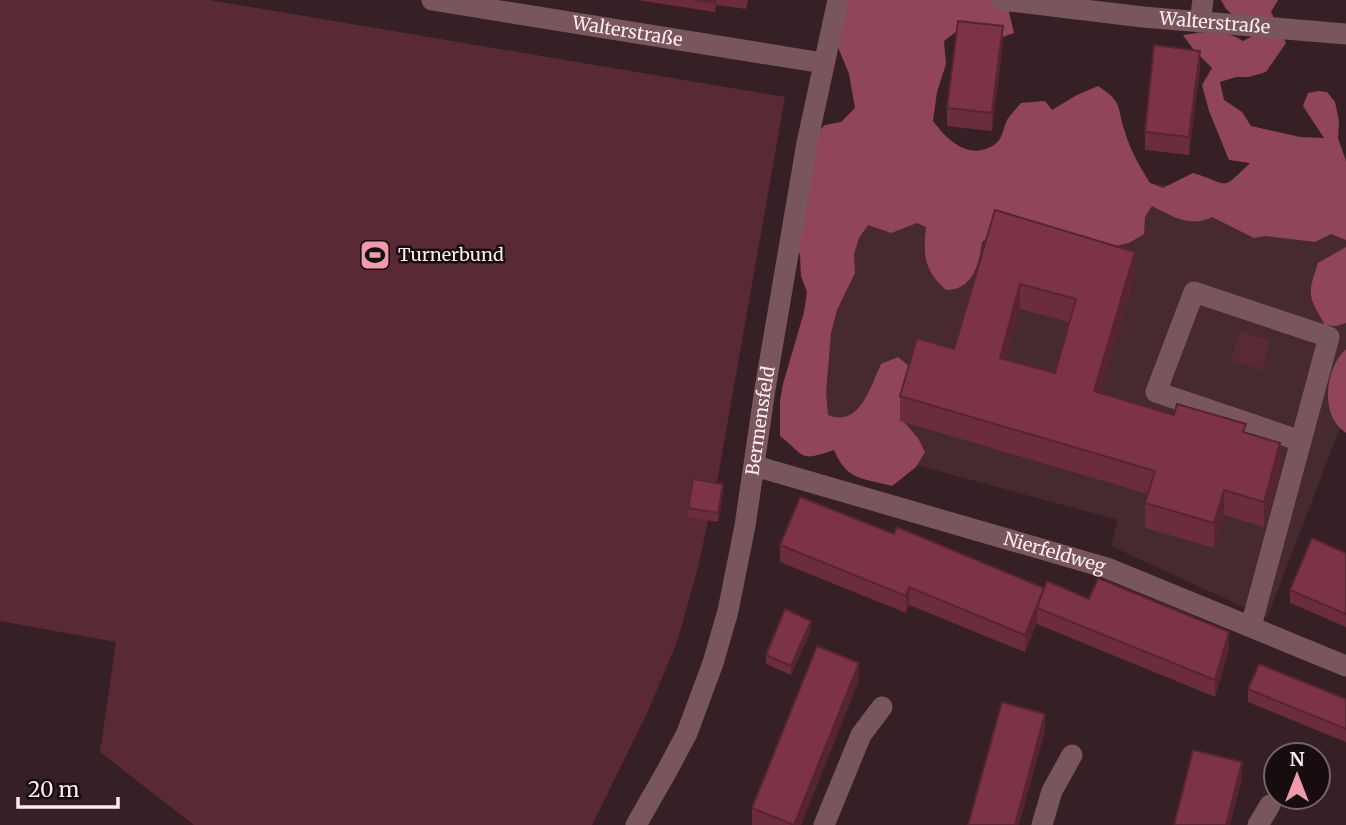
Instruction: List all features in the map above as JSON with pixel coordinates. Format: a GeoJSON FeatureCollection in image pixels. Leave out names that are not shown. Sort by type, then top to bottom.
{"type":"FeatureCollection","features":[{"type":"Feature","properties":{"kind":"street","name":"Walterstraße"},"geometry":{"type":"LineString","coordinates":[[432,0],[823,62]]}},
{"type":"Feature","properties":{"kind":"street","name":"Bermensfeld"},"geometry":{"type":"LineString","coordinates":[[636,825],[687,733],[713,663],[734,589],[765,389],[823,62],[838,0]]}},
{"type":"Feature","properties":{"kind":"street","name":"Walterstraße"},"geometry":{"type":"LineString","coordinates":[[1001,0],[1200,22],[1346,34]]}},
{"type":"Feature","properties":{"kind":"street"},"geometry":{"type":"LineString","coordinates":[[1200,22],[1203,0]]}},
{"type":"Feature","properties":{"kind":"street"},"geometry":{"type":"LineString","coordinates":[[1251,626],[1301,441],[1329,337],[1194,292],[1156,393],[1301,441]]}},
{"type":"Feature","properties":{"kind":"street","name":"Nierfeldweg"},"geometry":{"type":"LineString","coordinates":[[755,466],[1107,568],[1346,666]]}},
{"type":"Feature","properties":{"kind":"street"},"geometry":{"type":"LineString","coordinates":[[824,825],[861,735],[882,707]]}},
{"type":"Feature","properties":{"kind":"street"},"geometry":{"type":"LineString","coordinates":[[1042,825],[1052,791],[1072,755]]}},
{"type":"Feature","properties":{"kind":"shaded area"},"geometry":{"type":"Polygon","coordinates":[[[0,0],[209,0],[785,97],[719,471],[698,567],[678,639],[649,709],[592,825],[194,825],[100,752],[116,642],[0,621],[0,0]]]}},
{"type":"Feature","properties":{"kind":"shaded area"},"geometry":{"type":"Polygon","coordinates":[[[844,0],[1006,0],[1014,33],[1003,37],[961,28],[944,41],[946,64],[937,92],[933,121],[959,146],[976,151],[994,145],[999,140],[1007,120],[1021,103],[1045,101],[1052,110],[1098,86],[1116,101],[1130,145],[1150,183],[1163,188],[1193,173],[1220,183],[1228,182],[1250,163],[1229,160],[1209,111],[1202,85],[1212,68],[1183,35],[1221,33],[1243,41],[1255,35],[1226,9],[1221,0],[1278,0],[1271,12],[1286,43],[1266,72],[1220,82],[1224,100],[1242,112],[1251,126],[1300,137],[1324,138],[1303,106],[1308,93],[1327,92],[1335,102],[1339,121],[1338,138],[1346,161],[1346,240],[1331,234],[1315,242],[1265,236],[1254,238],[1212,217],[1189,221],[1152,206],[1145,217],[1144,234],[1129,243],[1112,247],[999,231],[982,242],[979,259],[968,281],[963,286],[946,290],[929,269],[925,246],[926,227],[917,223],[891,233],[868,225],[859,238],[854,254],[855,273],[837,310],[831,333],[826,393],[828,415],[848,416],[856,411],[868,394],[881,364],[898,357],[909,366],[904,422],[918,438],[925,452],[916,467],[892,486],[850,473],[834,450],[814,456],[799,453],[780,436],[783,384],[804,312],[807,292],[801,276],[800,255],[792,240],[807,143],[825,125],[841,122],[855,108],[849,74],[838,47],[844,0]]]}},
{"type":"Feature","properties":{"kind":"shaded area"},"geometry":{"type":"Polygon","coordinates":[[[856,152],[1346,204],[1346,412],[1267,618],[1111,546],[1118,520],[821,439],[802,427],[856,152]]]}},
{"type":"Feature","properties":{"kind":"shaded area"},"geometry":{"type":"Polygon","coordinates":[[[1346,247],[1346,323],[1325,325],[1312,301],[1312,283],[1318,263],[1346,247]]]}},
{"type":"Feature","properties":{"kind":"shaded area"},"geometry":{"type":"Polygon","coordinates":[[[1240,332],[1270,341],[1262,370],[1231,361],[1240,332]]]}},
{"type":"Feature","properties":{"kind":"shaded area"},"geometry":{"type":"Polygon","coordinates":[[[1346,349],[1346,433],[1337,425],[1332,415],[1328,392],[1333,368],[1346,349]]]}},
{"type":"Feature","properties":{"kind":"building"},"geometry":{"type":"Polygon","coordinates":[[[694,0],[715,0],[715,3],[694,0]]]}},
{"type":"Feature","properties":{"kind":"building"},"geometry":{"type":"Polygon","coordinates":[[[958,21],[1003,26],[992,113],[947,108],[958,21]]]}},
{"type":"Feature","properties":{"kind":"building"},"geometry":{"type":"Polygon","coordinates":[[[1154,45],[1200,51],[1189,137],[1145,132],[1154,45]]]}},
{"type":"Feature","properties":{"kind":"building"},"geometry":{"type":"Polygon","coordinates":[[[995,210],[1135,252],[1094,391],[1174,415],[1177,404],[1246,424],[1243,432],[1280,443],[1264,502],[1224,490],[1214,523],[1145,503],[1155,471],[900,396],[917,338],[954,349],[995,210]],[[1020,284],[1000,358],[1055,373],[1076,299],[1020,284]]]}},
{"type":"Feature","properties":{"kind":"building"},"geometry":{"type":"Polygon","coordinates":[[[693,479],[723,484],[718,513],[688,508],[693,479]]]}},
{"type":"Feature","properties":{"kind":"building"},"geometry":{"type":"Polygon","coordinates":[[[800,497],[894,534],[897,527],[1044,588],[1025,635],[909,587],[906,596],[780,545],[800,497]]]}},
{"type":"Feature","properties":{"kind":"building"},"geometry":{"type":"Polygon","coordinates":[[[1312,538],[1346,553],[1346,614],[1290,590],[1312,538]]]}},
{"type":"Feature","properties":{"kind":"building"},"geometry":{"type":"Polygon","coordinates":[[[1098,578],[1229,632],[1215,680],[1037,608],[1047,581],[1089,599],[1098,578]]]}},
{"type":"Feature","properties":{"kind":"building"},"geometry":{"type":"Polygon","coordinates":[[[785,609],[811,621],[791,666],[766,655],[785,609]]]}},
{"type":"Feature","properties":{"kind":"building"},"geometry":{"type":"Polygon","coordinates":[[[817,646],[859,663],[794,825],[752,808],[817,646]]]}},
{"type":"Feature","properties":{"kind":"building"},"geometry":{"type":"Polygon","coordinates":[[[1259,664],[1346,699],[1346,729],[1248,689],[1259,664]]]}},
{"type":"Feature","properties":{"kind":"building"},"geometry":{"type":"Polygon","coordinates":[[[1002,702],[1045,714],[1015,825],[968,825],[1002,702]]]}},
{"type":"Feature","properties":{"kind":"building"},"geometry":{"type":"Polygon","coordinates":[[[1193,750],[1242,762],[1226,825],[1174,825],[1193,750]]]}},
{"type":"Feature","properties":{"kind":"place","name":"Turnerbund"},"geometry":{"type":"Point","coordinates":[375,255]}}]}
